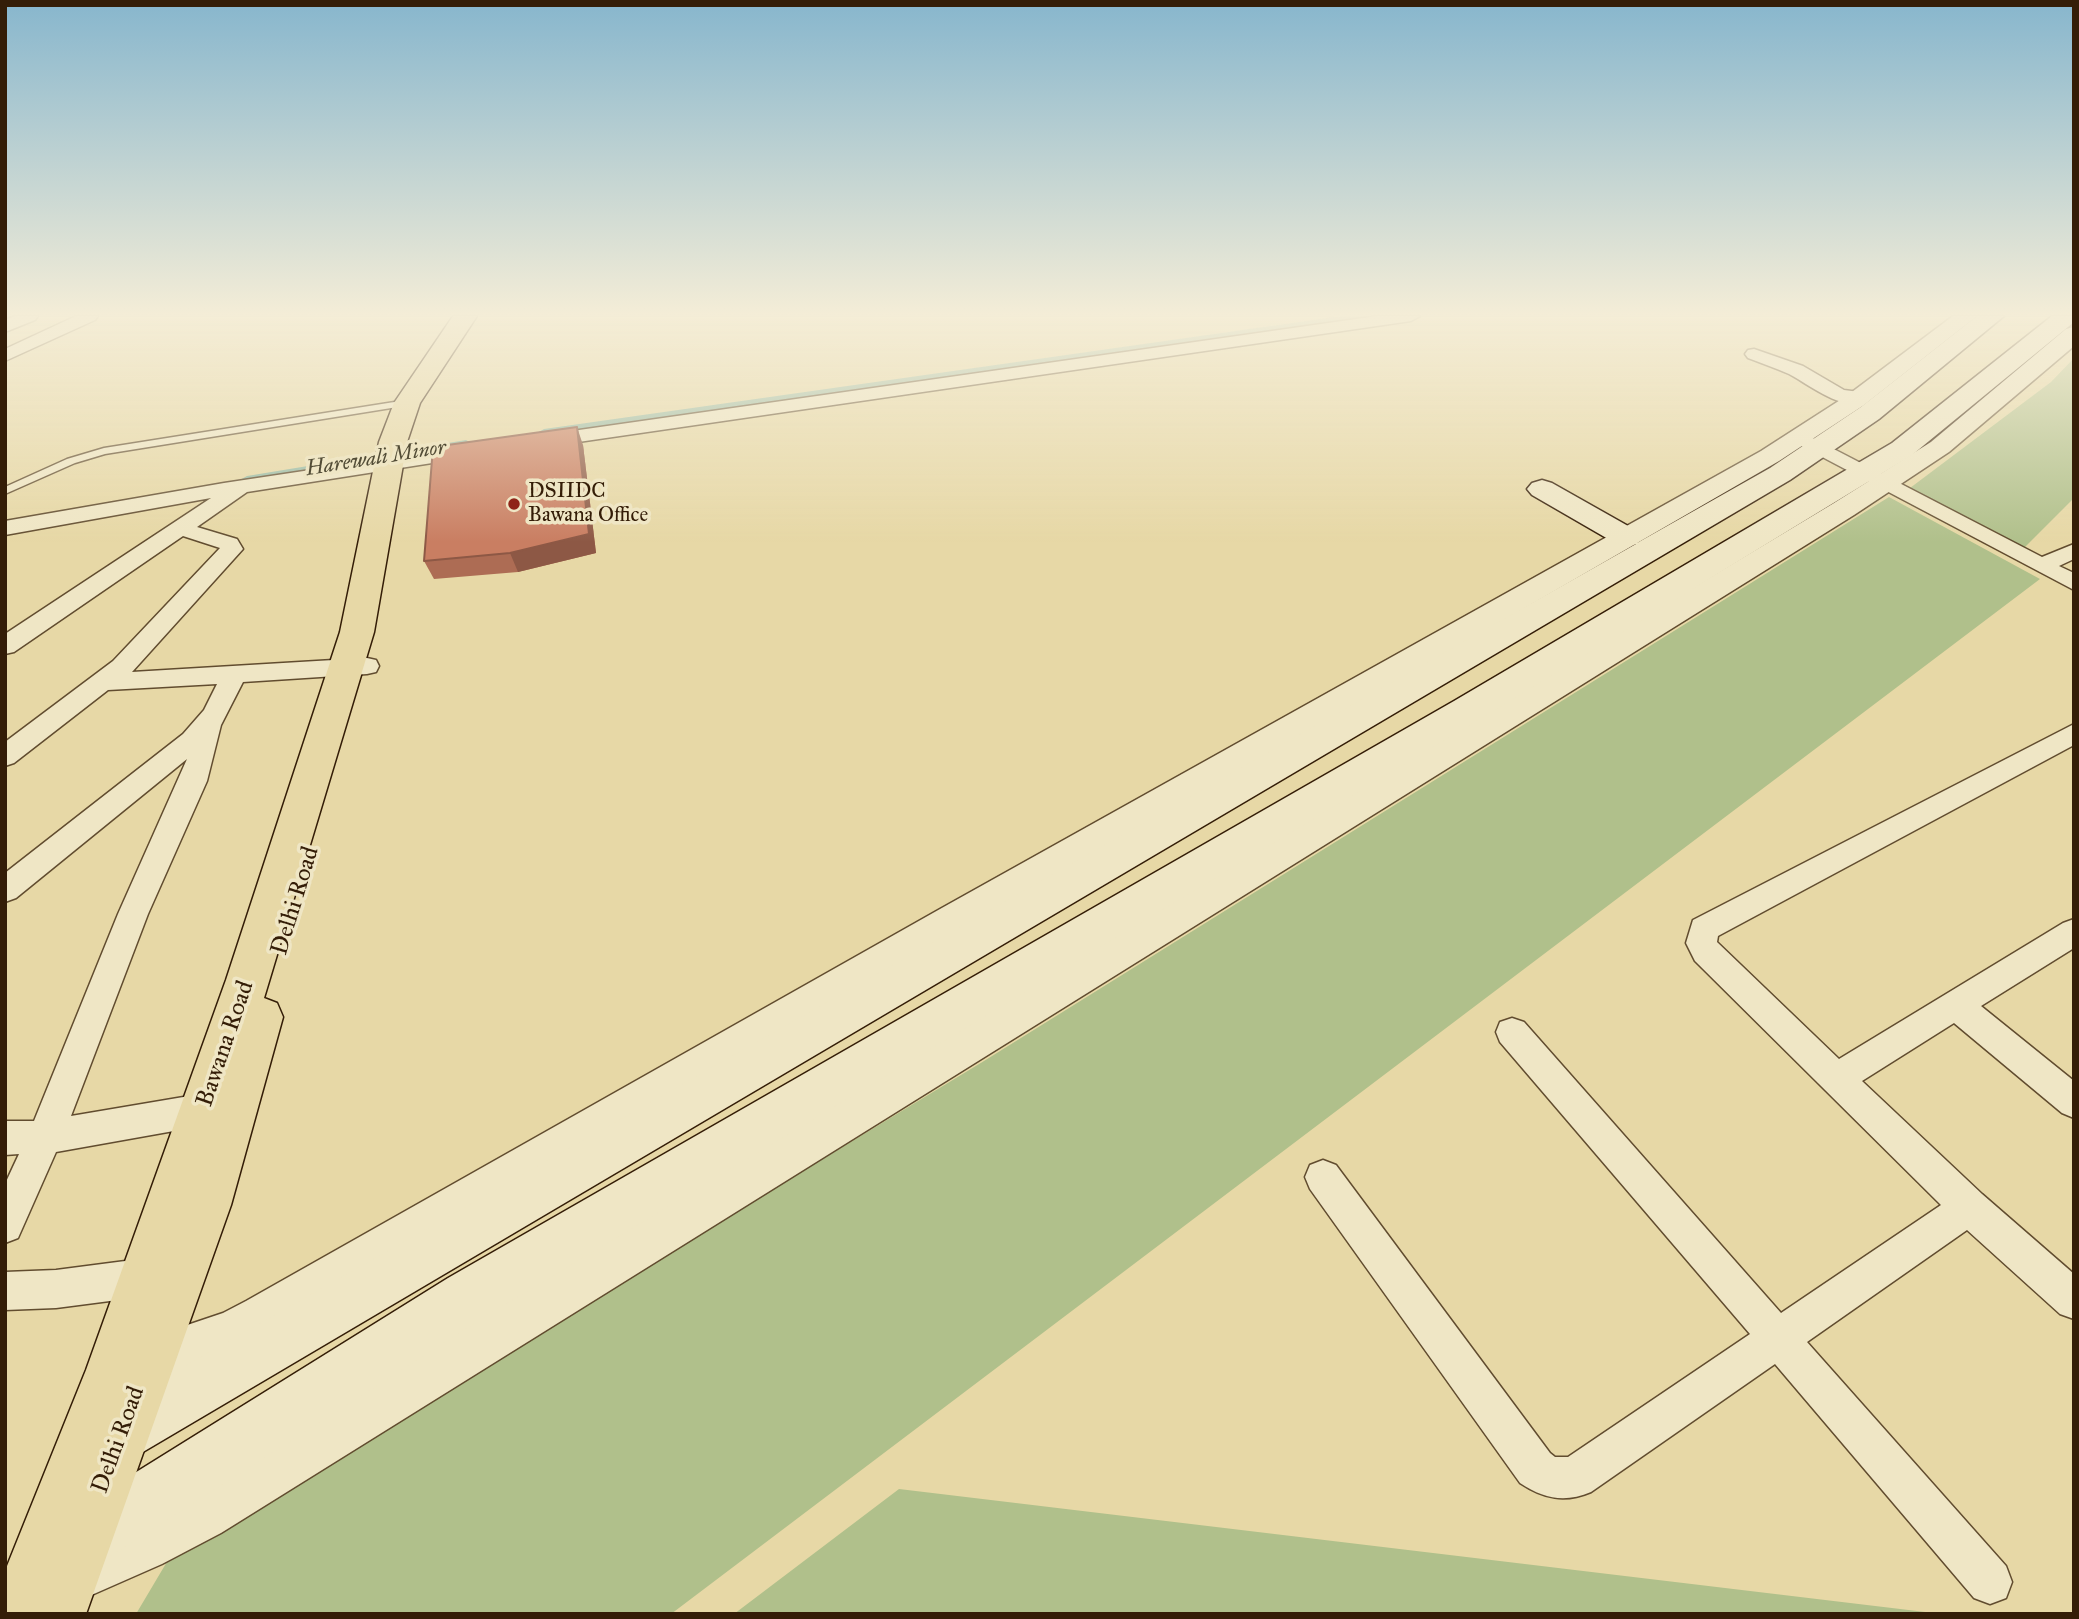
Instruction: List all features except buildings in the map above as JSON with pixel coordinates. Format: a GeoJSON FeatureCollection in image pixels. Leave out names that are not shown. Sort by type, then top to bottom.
{"type":"FeatureCollection","features":[{"type":"Feature","properties":{"kind":"main road"},"geometry":{"type":"LineString","coordinates":[[357,667],[379,629],[374,596],[402,440],[427,392]]}},
{"type":"Feature","properties":{"kind":"main road"},"geometry":{"type":"LineString","coordinates":[[402,440],[432,392]]}},
{"type":"Feature","properties":{"kind":"main road"},"geometry":{"type":"LineString","coordinates":[[101,1444],[1780,474],[1810,442],[1870,413],[1897,392]]}},
{"type":"Feature","properties":{"kind":"main road"},"geometry":{"type":"LineString","coordinates":[[48,1583],[479,1290],[1467,710],[1874,477],[1902,449],[1975,392]]}},
{"type":"Feature","properties":{"kind":"main road"},"geometry":{"type":"LineString","coordinates":[[1530,497],[1613,545]]}},
{"type":"Feature","properties":{"kind":"main road","name":"Bawana Road"},"geometry":{"type":"LineString","coordinates":[[48,1583],[163,1275],[219,1107],[248,980],[357,667]]}},
{"type":"Feature","properties":{"kind":"street"},"geometry":{"type":"LineString","coordinates":[[527,444],[889,392]]}},
{"type":"Feature","properties":{"kind":"street"},"geometry":{"type":"LineString","coordinates":[[1822,392],[1838,400],[1852,402]]}},
{"type":"Feature","properties":{"kind":"street"},"geometry":{"type":"LineString","coordinates":[[130,1367],[232,1334],[263,1318],[953,920],[1613,545],[1810,442],[1866,392]]}},
{"type":"Feature","properties":{"kind":"street"},"geometry":{"type":"LineString","coordinates":[[1874,477],[1940,447],[2006,392]]}},
{"type":"Feature","properties":{"kind":"street"},"geometry":{"type":"LineString","coordinates":[[5,528],[243,486],[402,440],[487,450]]}},
{"type":"Feature","properties":{"kind":"street"},"geometry":{"type":"LineString","coordinates":[[1810,442],[2074,583]]}},
{"type":"Feature","properties":{"kind":"street"},"geometry":{"type":"LineString","coordinates":[[5,646],[243,486]]}},
{"type":"Feature","properties":{"kind":"street"},"geometry":{"type":"LineString","coordinates":[[5,756],[106,682],[232,549],[229,544],[182,529]]}},
{"type":"Feature","properties":{"kind":"street"},"geometry":{"type":"LineString","coordinates":[[2042,565],[2074,551]]}},
{"type":"Feature","properties":{"kind":"street"},"geometry":{"type":"LineString","coordinates":[[106,682],[357,667]]}},
{"type":"Feature","properties":{"kind":"street"},"geometry":{"type":"LineString","coordinates":[[5,1225],[45,1137],[133,915],[193,781],[208,726],[234,675]]}},
{"type":"Feature","properties":{"kind":"street"},"geometry":{"type":"LineString","coordinates":[[5,891],[208,726]]}},
{"type":"Feature","properties":{"kind":"street"},"geometry":{"type":"LineString","coordinates":[[2074,733],[1704,929],[1701,943],[1706,952],[1969,1207],[2074,1300]]}},
{"type":"Feature","properties":{"kind":"street"},"geometry":{"type":"LineString","coordinates":[[1836,1079],[2072,936]]}},
{"type":"Feature","properties":{"kind":"street"},"geometry":{"type":"LineString","coordinates":[[1956,1005],[2074,1102]]}},
{"type":"Feature","properties":{"kind":"street"},"geometry":{"type":"LineString","coordinates":[[1512,1032],[1990,1582]]}},
{"type":"Feature","properties":{"kind":"street"},"geometry":{"type":"LineString","coordinates":[[5,1138],[45,1137],[219,1107]]}},
{"type":"Feature","properties":{"kind":"street"},"geometry":{"type":"LineString","coordinates":[[1322,1177],[1535,1468],[1549,1477],[1563,1480],[1576,1477],[1969,1207]]}},
{"type":"Feature","properties":{"kind":"street"},"geometry":{"type":"LineString","coordinates":[[5,1291],[56,1289],[163,1275]]}},
{"type":"Feature","properties":{"kind":"lane"},"geometry":{"type":"LineString","coordinates":[[5,491],[71,461],[104,451],[402,440]]}},
{"type":"Feature","properties":{"kind":"green space"},"geometry":{"type":"Polygon","coordinates":[[[2038,392],[2074,392],[2074,498],[2022,550],[1910,488],[2038,392]]]}},
{"type":"Feature","properties":{"kind":"green space"},"geometry":{"type":"Polygon","coordinates":[[[1889,497],[2040,579],[671,1614],[136,1614],[171,1555],[984,1061],[1889,497]]]}},
{"type":"Feature","properties":{"kind":"green space"},"geometry":{"type":"Polygon","coordinates":[[[899,1489],[1942,1614],[734,1614],[899,1489]]]}},
{"type":"Feature","properties":{"kind":"waterway","name":"Harewali Minor"},"geometry":{"type":"LineString","coordinates":[[544,434],[841,392]]}},
{"type":"Feature","properties":{"kind":"waterway","name":"Harewali Minor"},"geometry":{"type":"LineString","coordinates":[[247,481],[466,445]]}},
{"type":"Feature","properties":{"kind":"place","name":"DSIIDC Bawana Office"},"geometry":{"type":"Point","coordinates":[514,504]}}]}
